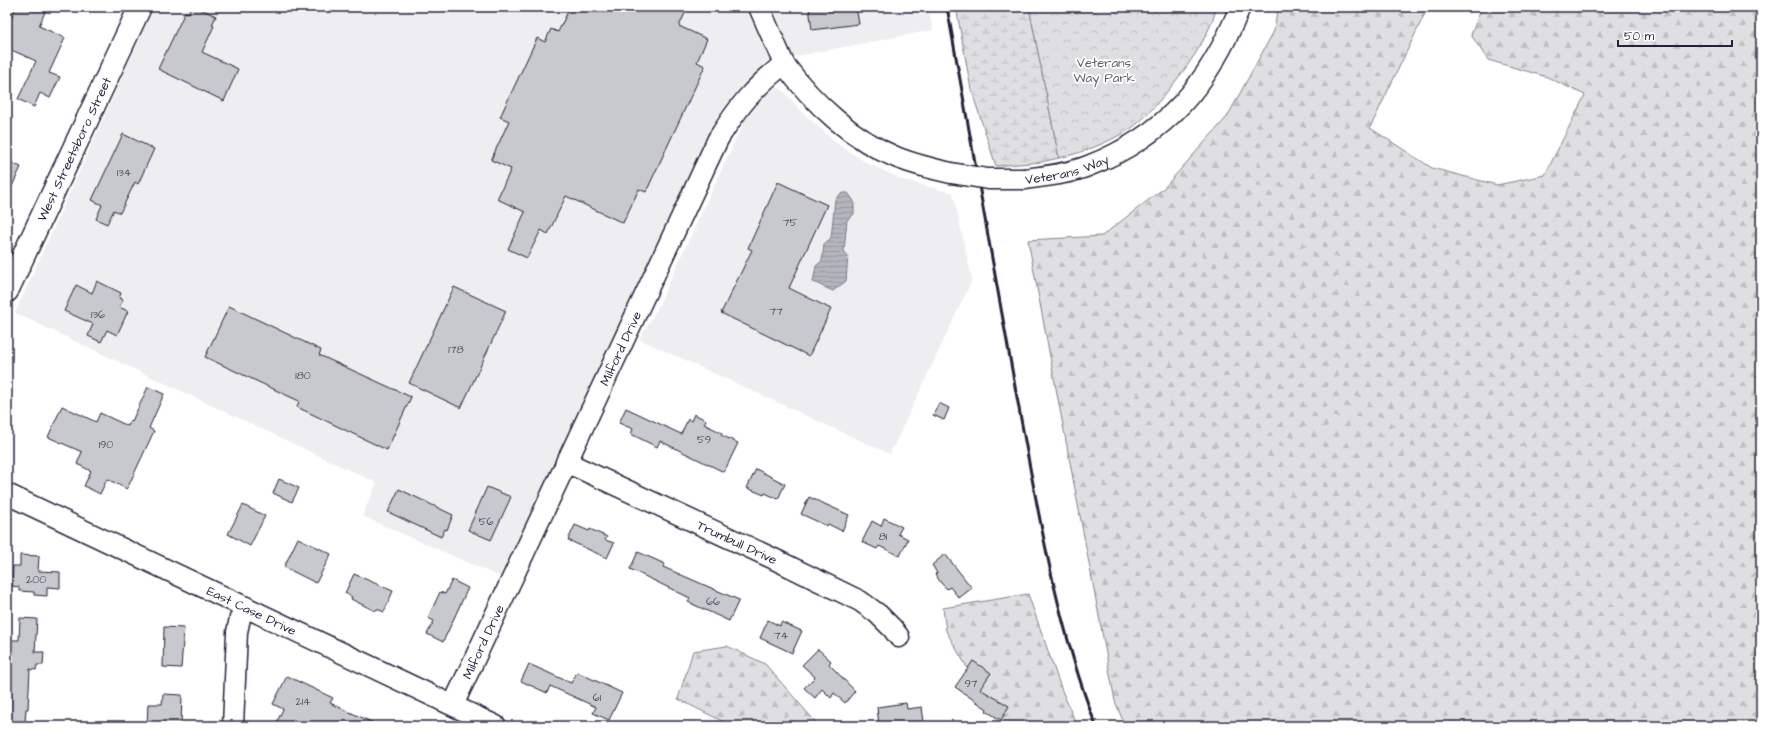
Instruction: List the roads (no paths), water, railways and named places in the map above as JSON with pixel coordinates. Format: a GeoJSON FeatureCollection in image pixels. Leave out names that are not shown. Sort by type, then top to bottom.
{"type":"FeatureCollection","features":[{"type":"Feature","properties":{"kind":"main road","name":"West Streetsboro Street"},"geometry":{"type":"LineString","coordinates":[[7,291],[140,7]]}},
{"type":"Feature","properties":{"kind":"street"},"geometry":{"type":"LineString","coordinates":[[759,7],[784,64]]}},
{"type":"Feature","properties":{"kind":"street","name":"Veterans Way"},"geometry":{"type":"LineString","coordinates":[[784,64],[798,83],[821,106],[847,128],[871,144],[897,158],[923,167],[951,173],[988,179],[1025,179],[1087,167],[1118,153],[1163,123],[1195,91],[1209,71],[1221,50],[1240,7]]}},
{"type":"Feature","properties":{"kind":"street","name":"Milford Drive"},"geometry":{"type":"LineString","coordinates":[[453,705],[718,139],[736,109],[752,91],[784,64]]}},
{"type":"Feature","properties":{"kind":"street","name":"Trumbull Drive"},"geometry":{"type":"LineString","coordinates":[[566,462],[772,558],[860,602],[878,614],[899,637]]}},
{"type":"Feature","properties":{"kind":"street","name":"East Case Drive"},"geometry":{"type":"LineString","coordinates":[[7,494],[496,726]]}},
{"type":"Feature","properties":{"kind":"street"},"geometry":{"type":"LineString","coordinates":[[233,726],[237,632],[240,618],[246,607]]}},
{"type":"Feature","properties":{"kind":"railway"},"geometry":{"type":"LineString","coordinates":[[947,7],[1048,561],[1069,645],[1096,726]]}},
{"type":"Feature","properties":{"kind":"park label","name":"Veterans Way Park"},"geometry":{"type":"Point","coordinates":[1104,70]}}]}
